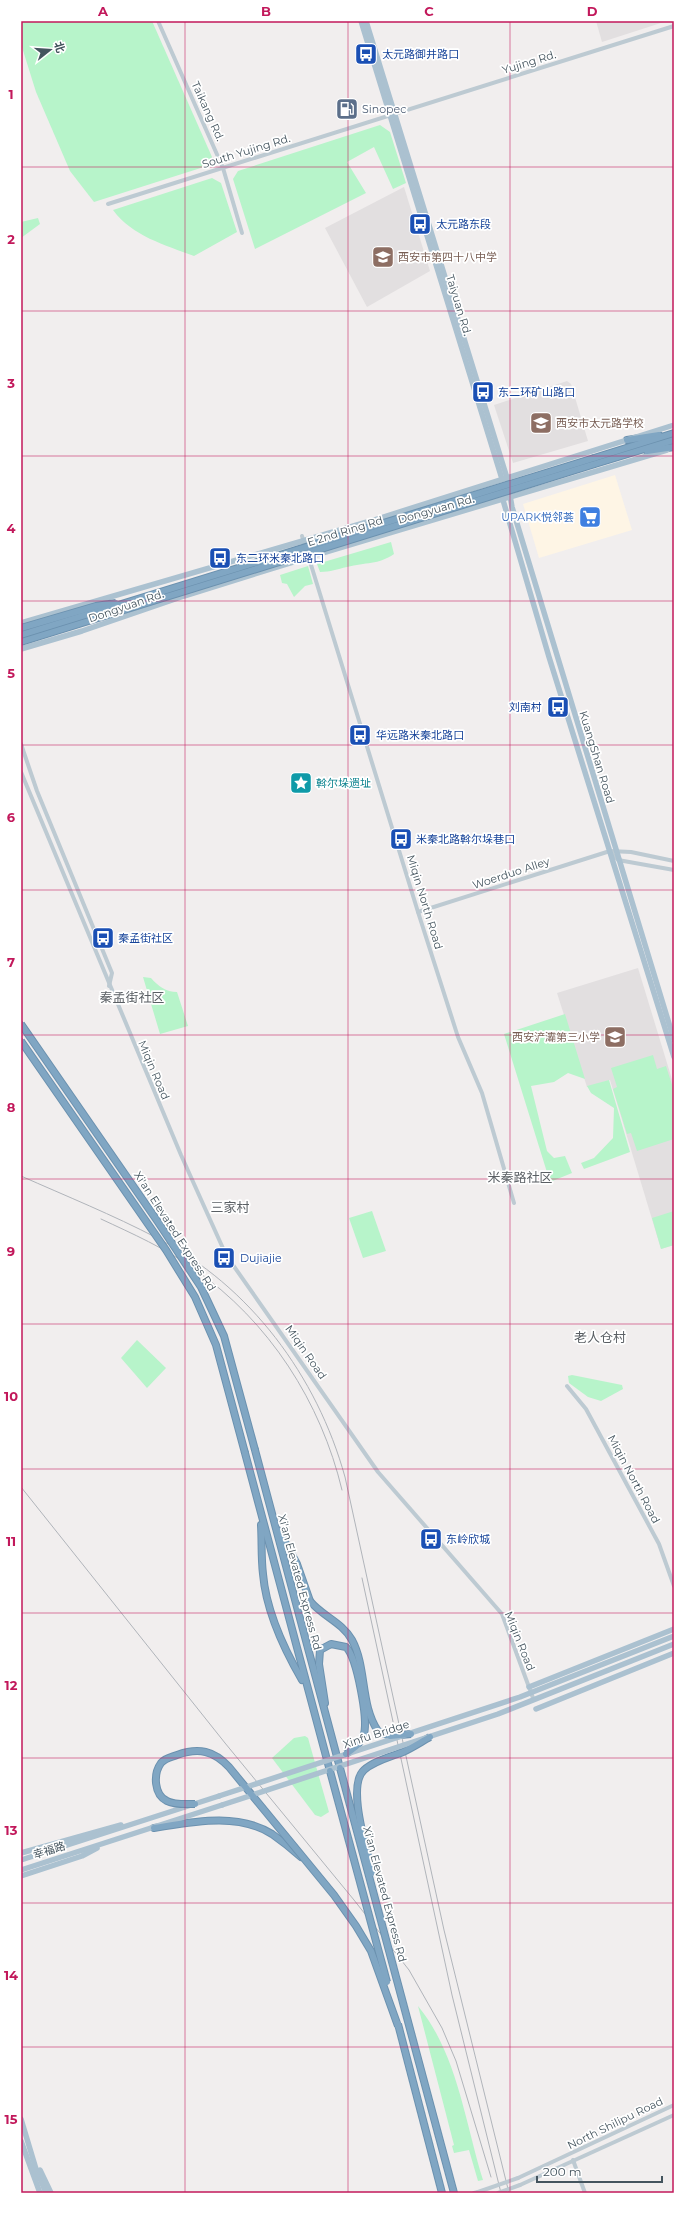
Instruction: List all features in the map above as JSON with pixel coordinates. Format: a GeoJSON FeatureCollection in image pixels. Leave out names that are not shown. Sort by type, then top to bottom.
{"type":"FeatureCollection","features":[{"type":"Feature","properties":{"kind":"highway"},"geometry":{"type":"LineString","coordinates":[[627,440],[674,433]]}},
{"type":"Feature","properties":{"kind":"highway","name":"E 2nd Ring Rd"},"geometry":{"type":"LineString","coordinates":[[21,642],[139,602],[594,461],[674,433]]}},
{"type":"Feature","properties":{"kind":"highway","name":"E 2nd Ring Rd"},"geometry":{"type":"LineString","coordinates":[[594,461],[630,453],[674,440]]}},
{"type":"Feature","properties":{"kind":"highway"},"geometry":{"type":"LineString","coordinates":[[630,453],[674,448]]}},
{"type":"Feature","properties":{"kind":"highway"},"geometry":{"type":"LineString","coordinates":[[21,628],[96,606],[139,602]]}},
{"type":"Feature","properties":{"kind":"highway"},"geometry":{"type":"LineString","coordinates":[[21,645],[91,624],[139,602]]}},
{"type":"Feature","properties":{"kind":"highway","name":"E 2nd Ring Rd"},"geometry":{"type":"LineString","coordinates":[[21,635],[139,602]]}},
{"type":"Feature","properties":{"kind":"highway","name":"Xi'an Elevated Express Rd"},"geometry":{"type":"LineString","coordinates":[[21,1024],[172,1242],[200,1287],[224,1336],[454,2193]]}},
{"type":"Feature","properties":{"kind":"highway","name":"Xi'an Elevated Express Rd"},"geometry":{"type":"LineString","coordinates":[[21,1041],[166,1250],[195,1297],[216,1345],[442,2193]]}},
{"type":"Feature","properties":{"kind":"highway"},"geometry":{"type":"LineString","coordinates":[[260,1509],[263,1575],[278,1635],[307,1688]]}},
{"type":"Feature","properties":{"kind":"highway"},"geometry":{"type":"LineString","coordinates":[[275,1525],[297,1564],[310,1601],[339,1624],[352,1641],[370,1711],[378,1731],[390,1736],[412,1734]]}},
{"type":"Feature","properties":{"kind":"highway"},"geometry":{"type":"LineString","coordinates":[[332,1740],[319,1664],[320,1650],[331,1644],[346,1647],[352,1658],[365,1722],[362,1739],[355,1748],[346,1754]]}},
{"type":"Feature","properties":{"kind":"highway"},"geometry":{"type":"LineString","coordinates":[[384,1932],[358,1809],[356,1788],[361,1773],[367,1768],[404,1752],[430,1737]]}},
{"type":"Feature","properties":{"kind":"highway"},"geometry":{"type":"LineString","coordinates":[[194,1804],[172,1803],[163,1798],[158,1792],[156,1785],[159,1767],[164,1760],[183,1753],[196,1750],[210,1752],[230,1767],[344,1908],[362,1934],[379,1971],[398,2026]]}},
{"type":"Feature","properties":{"kind":"highway"},"geometry":{"type":"LineString","coordinates":[[154,1828],[212,1820],[239,1822],[271,1833],[309,1864]]}},
{"type":"Feature","properties":{"kind":"main road","name":"Taiyuan Rd."},"geometry":{"type":"LineString","coordinates":[[361,21],[392,115],[505,479]]}},
{"type":"Feature","properties":{"kind":"main road","name":"Taiyuan Rd."},"geometry":{"type":"LineString","coordinates":[[366,21],[392,115]]}},
{"type":"Feature","properties":{"kind":"main road","name":"Dongyuan Rd."},"geometry":{"type":"LineString","coordinates":[[21,623],[505,479],[674,424]]}},
{"type":"Feature","properties":{"kind":"main road","name":"Dongyuan Rd."},"geometry":{"type":"LineString","coordinates":[[21,649],[82,631],[309,557],[674,448]]}},
{"type":"Feature","properties":{"kind":"main road","name":"KuangShan Road"},"geometry":{"type":"LineString","coordinates":[[505,479],[509,498],[674,1057]]}},
{"type":"Feature","properties":{"kind":"main road","name":"KuangShan Road"},"geometry":{"type":"LineString","coordinates":[[503,500],[551,664],[613,851],[618,860],[674,1040]]}},
{"type":"Feature","properties":{"kind":"main road"},"geometry":{"type":"LineString","coordinates":[[528,1686],[674,1629]]}},
{"type":"Feature","properties":{"kind":"main road","name":"Xinfu Bridge"},"geometry":{"type":"LineString","coordinates":[[80,1842],[143,1820],[412,1734],[520,1697],[674,1636]]}},
{"type":"Feature","properties":{"kind":"main road","name":"Xinfu Bridge"},"geometry":{"type":"LineString","coordinates":[[82,1853],[108,1842],[430,1737],[522,1705],[674,1644]]}},
{"type":"Feature","properties":{"kind":"main road"},"geometry":{"type":"LineString","coordinates":[[536,1709],[674,1653]]}},
{"type":"Feature","properties":{"kind":"main road"},"geometry":{"type":"LineString","coordinates":[[21,1853],[113,1826],[143,1820]]}},
{"type":"Feature","properties":{"kind":"main road","name":"幸福路"},"geometry":{"type":"LineString","coordinates":[[21,1860],[80,1842]]}},
{"type":"Feature","properties":{"kind":"main road"},"geometry":{"type":"LineString","coordinates":[[21,1876],[82,1853]]}},
{"type":"Feature","properties":{"kind":"main road","name":"幸福路"},"geometry":{"type":"LineString","coordinates":[[21,1870],[82,1853]]}},
{"type":"Feature","properties":{"kind":"main road"},"geometry":{"type":"LineString","coordinates":[[21,2119],[46,2193]]}},
{"type":"Feature","properties":{"kind":"main road"},"geometry":{"type":"LineString","coordinates":[[21,2141],[40,2193]]}},
{"type":"Feature","properties":{"kind":"main road"},"geometry":{"type":"LineString","coordinates":[[21,2146],[26,2166],[37,2193]]}},
{"type":"Feature","properties":{"kind":"main road"},"geometry":{"type":"LineString","coordinates":[[29,2146],[51,2193]]}},
{"type":"Feature","properties":{"kind":"street","name":"Taikang Rd."},"geometry":{"type":"LineString","coordinates":[[158,21],[223,168],[242,232]]}},
{"type":"Feature","properties":{"kind":"street","name":"Yujing Rd."},"geometry":{"type":"LineString","coordinates":[[392,115],[674,26]]}},
{"type":"Feature","properties":{"kind":"street","name":"South Yujing Rd."},"geometry":{"type":"LineString","coordinates":[[108,204],[392,115]]}},
{"type":"Feature","properties":{"kind":"street"},"geometry":{"type":"LineString","coordinates":[[503,500],[505,479]]}},
{"type":"Feature","properties":{"kind":"street","name":"Miqin North Road"},"geometry":{"type":"LineString","coordinates":[[303,539],[418,912],[458,1036],[482,1093],[514,1203]]}},
{"type":"Feature","properties":{"kind":"street","name":"Miqin Road"},"geometry":{"type":"LineString","coordinates":[[21,744],[37,791],[112,973],[109,986]]}},
{"type":"Feature","properties":{"kind":"street","name":"Miqin Road"},"geometry":{"type":"LineString","coordinates":[[21,772],[92,946],[181,1155],[228,1257],[378,1472],[502,1614],[533,1698]]}},
{"type":"Feature","properties":{"kind":"street"},"geometry":{"type":"LineString","coordinates":[[613,851],[631,852],[674,861]]}},
{"type":"Feature","properties":{"kind":"street","name":"Woerduo Alley"},"geometry":{"type":"LineString","coordinates":[[418,912],[613,851]]}},
{"type":"Feature","properties":{"kind":"street"},"geometry":{"type":"LineString","coordinates":[[618,860],[674,870]]}},
{"type":"Feature","properties":{"kind":"street"},"geometry":{"type":"LineString","coordinates":[[92,946],[100,943]]}},
{"type":"Feature","properties":{"kind":"street","name":"Miqin North Road"},"geometry":{"type":"LineString","coordinates":[[567,1386],[586,1410],[655,1537],[664,1555],[674,1586]]}},
{"type":"Feature","properties":{"kind":"street","name":"North Shilipu Road"},"geometry":{"type":"LineString","coordinates":[[476,2192],[518,2178],[674,2105]]}},
{"type":"Feature","properties":{"kind":"street","name":"North Shilipu Road"},"geometry":{"type":"LineString","coordinates":[[498,2193],[520,2185],[674,2115]]}},
{"type":"Feature","properties":{"kind":"street"},"geometry":{"type":"LineString","coordinates":[[573,2160],[585,2193]]}},
{"type":"Feature","properties":{"kind":"shaded area"},"geometry":{"type":"Polygon","coordinates":[[[596,21],[664,21],[664,22],[602,42],[596,21]]]}},
{"type":"Feature","properties":{"kind":"shaded area","name":"西安市第四十八中学"},"geometry":{"type":"Polygon","coordinates":[[[404,187],[430,271],[367,307],[325,228],[404,187]]]}},
{"type":"Feature","properties":{"kind":"shaded area","name":"西安市太元路学校"},"geometry":{"type":"Polygon","coordinates":[[[567,381],[571,384],[588,441],[513,463],[494,405],[567,381]]]}},
{"type":"Feature","properties":{"kind":"shaded area"},"geometry":{"type":"Polygon","coordinates":[[[615,475],[632,530],[539,558],[523,504],[615,475]]]}},
{"type":"Feature","properties":{"kind":"shaded area","name":"西安浐灞第三小学"},"geometry":{"type":"Polygon","coordinates":[[[638,968],[674,1086],[674,1245],[661,1249],[610,1080],[587,1087],[557,993],[638,968]]]}},
{"type":"Feature","properties":{"kind":"green space"},"geometry":{"type":"Polygon","coordinates":[[[21,21],[152,21],[212,157],[207,166],[94,202],[70,171],[36,92],[21,44],[21,21]]]}},
{"type":"Feature","properties":{"kind":"green space"},"geometry":{"type":"Polygon","coordinates":[[[380,125],[390,132],[406,183],[393,189],[374,147],[347,162],[366,193],[255,249],[233,179],[238,171],[380,125]]]}},
{"type":"Feature","properties":{"kind":"green space"},"geometry":{"type":"Polygon","coordinates":[[[212,178],[221,183],[237,232],[194,256],[150,239],[139,233],[130,227],[113,210],[212,178]]]}},
{"type":"Feature","properties":{"kind":"green space"},"geometry":{"type":"Polygon","coordinates":[[[38,218],[40,224],[21,238],[21,222],[38,218]]]}},
{"type":"Feature","properties":{"kind":"green space"},"geometry":{"type":"Polygon","coordinates":[[[391,542],[394,554],[377,562],[354,565],[324,572],[320,572],[317,564],[391,542]]]}},
{"type":"Feature","properties":{"kind":"green space"},"geometry":{"type":"Polygon","coordinates":[[[308,566],[313,584],[305,586],[294,597],[287,584],[282,583],[280,575],[308,566]]]}},
{"type":"Feature","properties":{"kind":"green space"},"geometry":{"type":"Polygon","coordinates":[[[143,977],[151,978],[159,986],[166,990],[177,992],[188,1026],[160,1034],[143,977]]]}},
{"type":"Feature","properties":{"kind":"green space"},"geometry":{"type":"Polygon","coordinates":[[[565,1014],[585,1079],[568,1073],[554,1082],[531,1086],[547,1151],[554,1158],[565,1156],[572,1173],[550,1182],[504,1034],[565,1014]]]}},
{"type":"Feature","properties":{"kind":"green space"},"geometry":{"type":"Polygon","coordinates":[[[653,1055],[657,1069],[666,1066],[674,1091],[674,1139],[637,1151],[631,1133],[627,1134],[613,1089],[617,1087],[611,1068],[653,1055]]]}},
{"type":"Feature","properties":{"kind":"green space"},"geometry":{"type":"Polygon","coordinates":[[[609,1080],[630,1152],[584,1169],[581,1163],[594,1158],[613,1138],[614,1108],[591,1093],[587,1086],[609,1080]]]}},
{"type":"Feature","properties":{"kind":"green space"},"geometry":{"type":"Polygon","coordinates":[[[372,1211],[386,1251],[363,1258],[349,1218],[372,1211]]]}},
{"type":"Feature","properties":{"kind":"green space"},"geometry":{"type":"Polygon","coordinates":[[[674,1211],[674,1245],[661,1249],[652,1218],[674,1211]]]}},
{"type":"Feature","properties":{"kind":"green space"},"geometry":{"type":"Polygon","coordinates":[[[137,1340],[166,1368],[147,1388],[121,1358],[137,1340]]]}},
{"type":"Feature","properties":{"kind":"green space"},"geometry":{"type":"Polygon","coordinates":[[[572,1375],[622,1385],[623,1389],[601,1401],[588,1397],[569,1383],[568,1376],[572,1375]]]}},
{"type":"Feature","properties":{"kind":"green space"},"geometry":{"type":"Polygon","coordinates":[[[305,1736],[308,1738],[329,1812],[321,1817],[315,1815],[272,1758],[294,1738],[305,1736]]]}},
{"type":"Feature","properties":{"kind":"green space"},"geometry":{"type":"Polygon","coordinates":[[[418,2006],[442,2045],[451,2066],[483,2180],[478,2181],[469,2150],[454,2153],[452,2146],[454,2145],[418,2006]]]}},
{"type":"Feature","properties":{"kind":"railway"},"geometry":{"type":"LineString","coordinates":[[21,1176],[157,1238],[191,1258],[222,1281],[250,1308],[275,1338],[298,1370],[317,1404],[333,1440],[345,1477],[444,1930],[509,2193]]}},
{"type":"Feature","properties":{"kind":"railway"},"geometry":{"type":"LineString","coordinates":[[101,1219],[149,1242],[183,1261],[221,1290],[246,1313],[288,1366],[306,1395],[321,1426],[333,1457],[342,1490]]}},
{"type":"Feature","properties":{"kind":"railway"},"geometry":{"type":"LineString","coordinates":[[21,1487],[225,1743],[354,1900],[409,1970],[442,2028],[456,2061],[491,2177]]}},
{"type":"Feature","properties":{"kind":"railway"},"geometry":{"type":"LineString","coordinates":[[362,1578],[452,1995],[501,2193]]}},
{"type":"Feature","properties":{"kind":"place","name":"太元路御井路口"},"geometry":{"type":"Point","coordinates":[366,54]}},
{"type":"Feature","properties":{"kind":"place","name":"Sinopec"},"geometry":{"type":"Point","coordinates":[347,109]}},
{"type":"Feature","properties":{"kind":"place","name":"太元路东段"},"geometry":{"type":"Point","coordinates":[420,224]}},
{"type":"Feature","properties":{"kind":"place","name":"西安市第四十八中学"},"geometry":{"type":"Point","coordinates":[383,257]}},
{"type":"Feature","properties":{"kind":"place","name":"东二环矿山路口"},"geometry":{"type":"Point","coordinates":[483,392]}},
{"type":"Feature","properties":{"kind":"place","name":"西安市太元路学校"},"geometry":{"type":"Point","coordinates":[541,423]}},
{"type":"Feature","properties":{"kind":"place","name":"UPARK悦邻荟"},"geometry":{"type":"Point","coordinates":[590,517]}},
{"type":"Feature","properties":{"kind":"place","name":"东二环米秦北路口"},"geometry":{"type":"Point","coordinates":[220,558]}},
{"type":"Feature","properties":{"kind":"place","name":"刘南村"},"geometry":{"type":"Point","coordinates":[558,707]}},
{"type":"Feature","properties":{"kind":"place","name":"华远路米秦北路口"},"geometry":{"type":"Point","coordinates":[360,735]}},
{"type":"Feature","properties":{"kind":"place","name":"斡尔垛遗址"},"geometry":{"type":"Point","coordinates":[301,783]}},
{"type":"Feature","properties":{"kind":"place","name":"米秦北路斡尔垛巷口"},"geometry":{"type":"Point","coordinates":[401,839]}},
{"type":"Feature","properties":{"kind":"place","name":"秦孟街社区"},"geometry":{"type":"Point","coordinates":[103,938]}},
{"type":"Feature","properties":{"kind":"place","name":"西安浐灞第三小学"},"geometry":{"type":"Point","coordinates":[615,1037]}},
{"type":"Feature","properties":{"kind":"place","name":"Dujiajie"},"geometry":{"type":"Point","coordinates":[224,1258]}},
{"type":"Feature","properties":{"kind":"place","name":"东岭欣城"},"geometry":{"type":"Point","coordinates":[431,1539]}},
{"type":"Feature","properties":{"kind":"district","name":"秦孟街社区"},"geometry":{"type":"Point","coordinates":[132,997]}},
{"type":"Feature","properties":{"kind":"district","name":"米秦路社区"},"geometry":{"type":"Point","coordinates":[520,1177]}},
{"type":"Feature","properties":{"kind":"district","name":"三家村"},"geometry":{"type":"Point","coordinates":[230,1207]}},
{"type":"Feature","properties":{"kind":"district","name":"老人仓村"},"geometry":{"type":"Point","coordinates":[600,1337]}}]}
